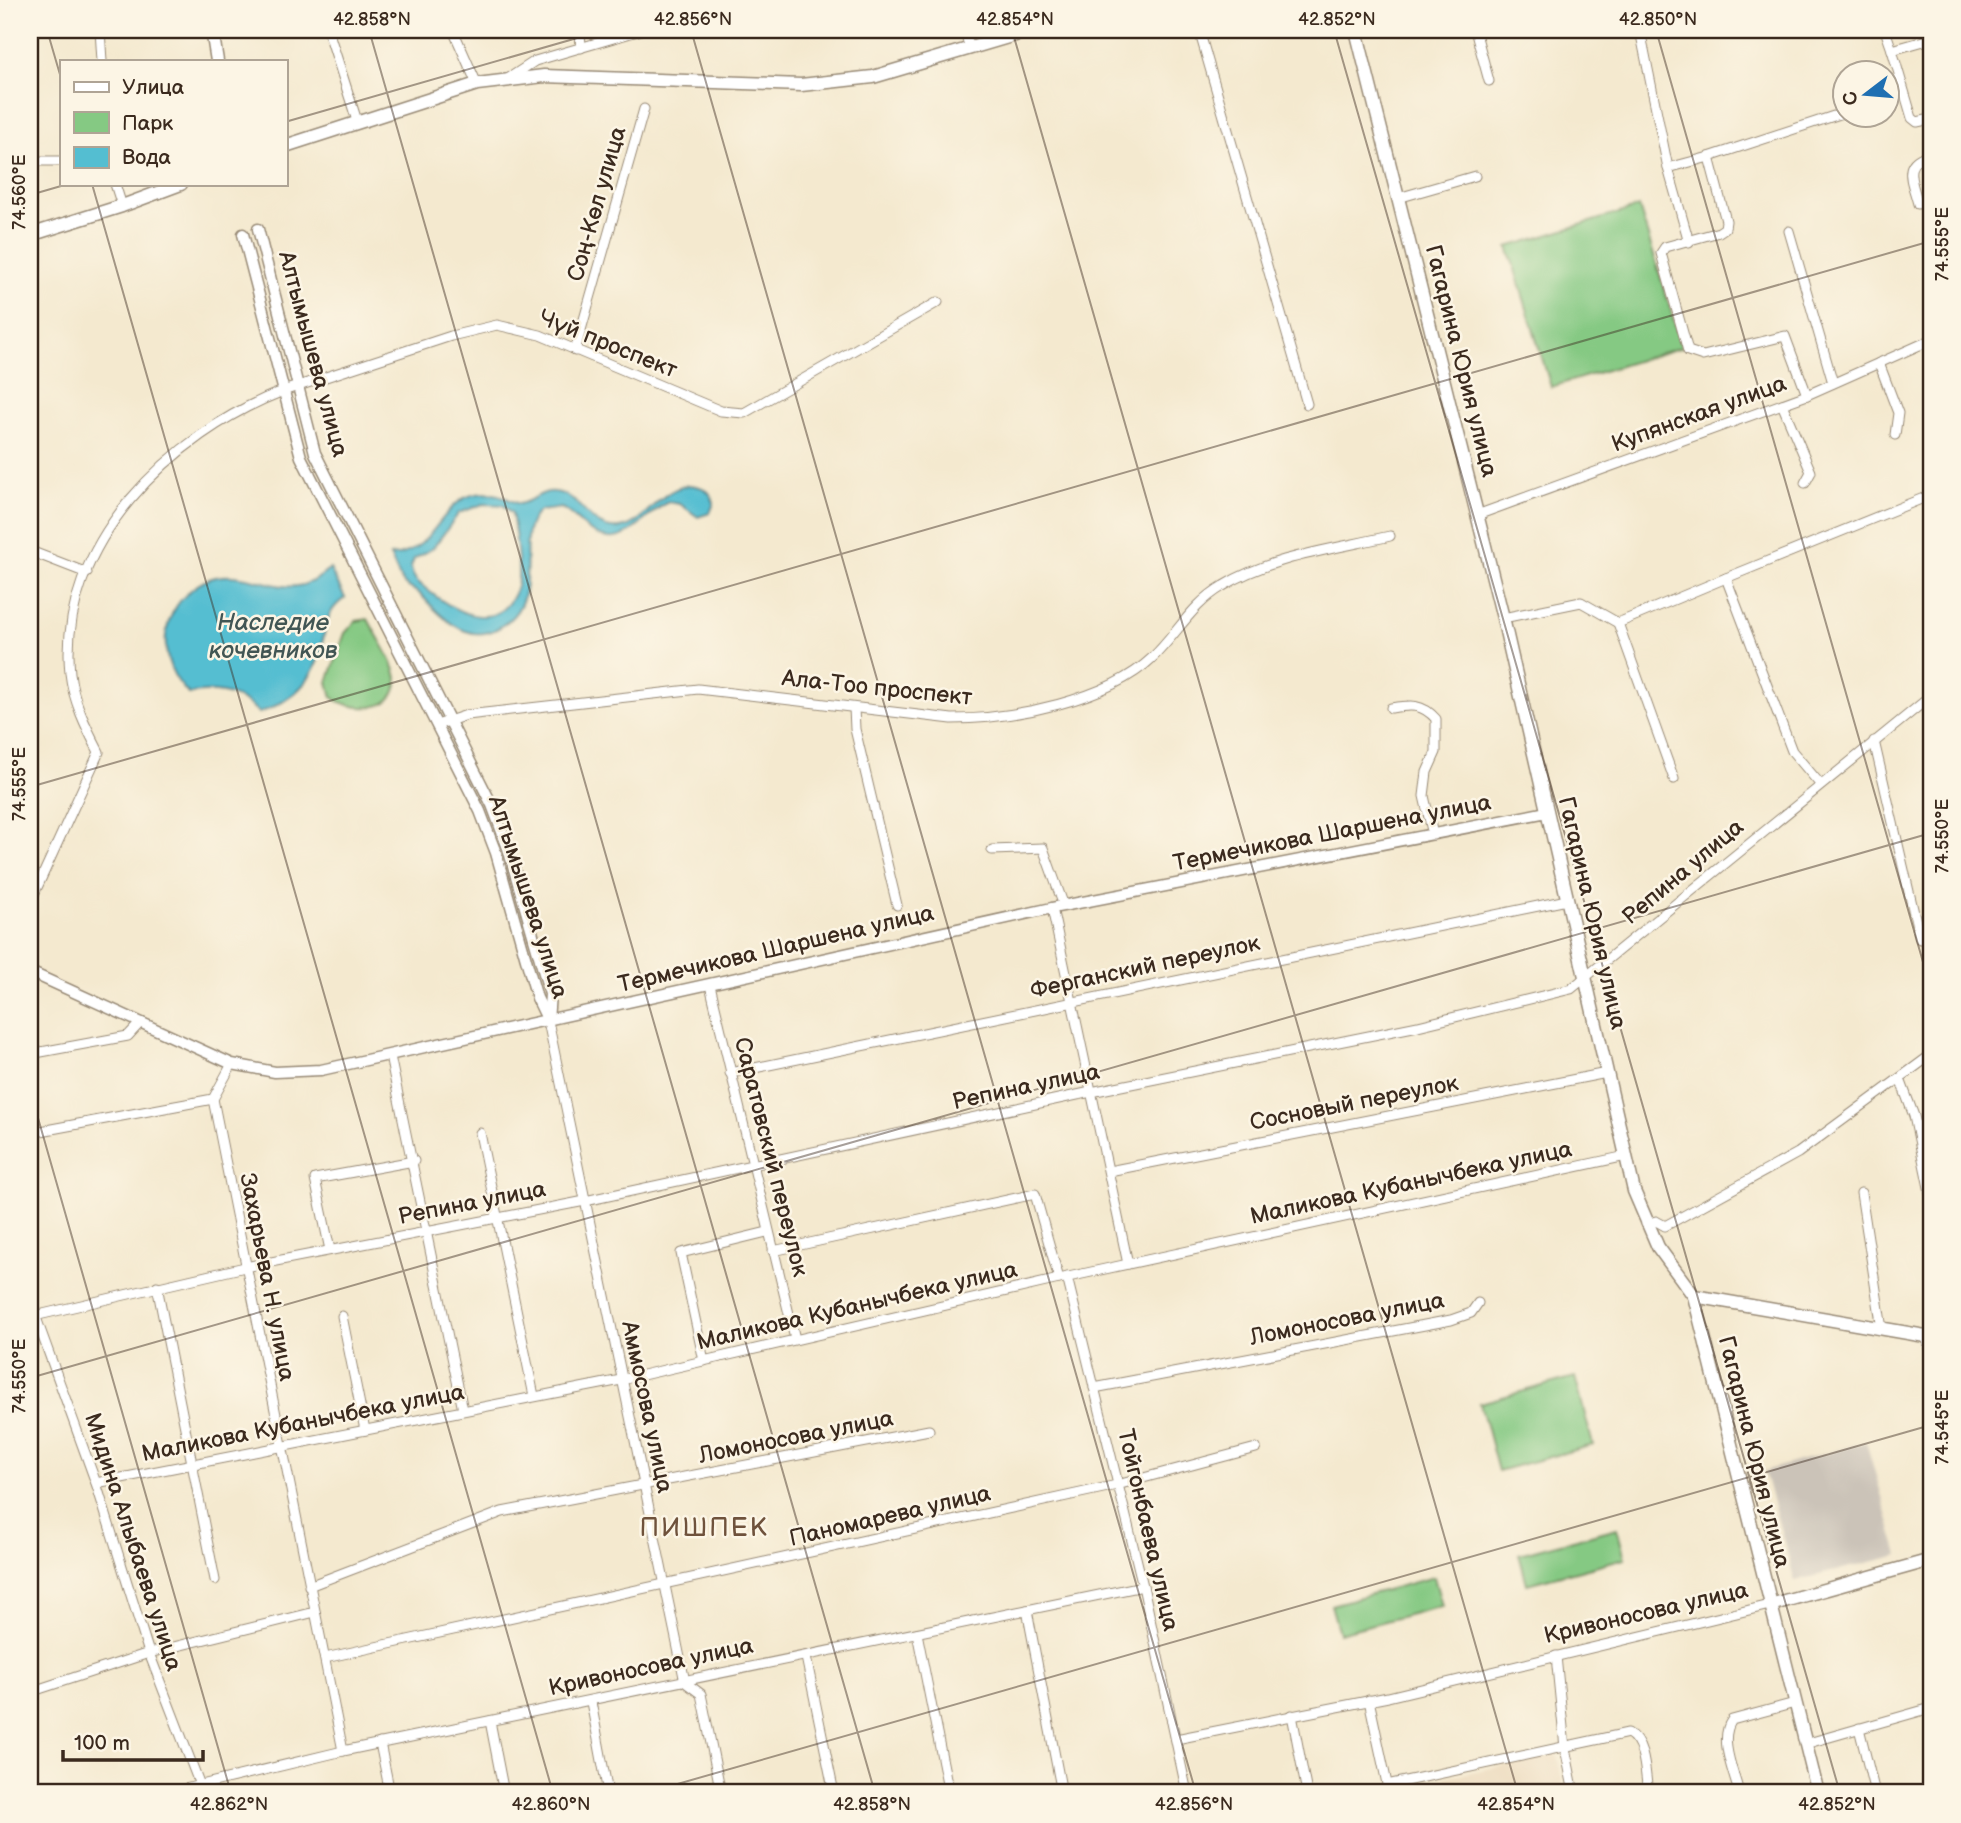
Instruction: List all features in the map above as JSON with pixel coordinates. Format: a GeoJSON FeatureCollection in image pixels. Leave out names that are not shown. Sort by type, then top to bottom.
{"type":"FeatureCollection","features":[{"type":"Feature","properties":{"kind":"main road"},"geometry":{"type":"LineString","coordinates":[[212,30],[217,60]]}},
{"type":"Feature","properties":{"kind":"main road"},"geometry":{"type":"LineString","coordinates":[[287,145],[477,84],[544,76],[603,76],[718,84],[801,85],[873,77],[1032,30]]}},
{"type":"Feature","properties":{"kind":"main road","name":"Гагарина Юрия улица"},"geometry":{"type":"LineString","coordinates":[[1356,30],[1503,618],[1626,1156],[1646,1224],[1693,1296],[1818,1793]]}},
{"type":"Feature","properties":{"kind":"main road"},"geometry":{"type":"LineString","coordinates":[[30,234],[122,206],[176,186]]}},
{"type":"Feature","properties":{"kind":"main road"},"geometry":{"type":"LineString","coordinates":[[1693,1296],[1929,1337]]}},
{"type":"Feature","properties":{"kind":"main road","name":"Кривоносова улица"},"geometry":{"type":"LineString","coordinates":[[1770,1605],[1931,1560]]}},
{"type":"Feature","properties":{"kind":"street"},"geometry":{"type":"LineString","coordinates":[[100,30],[102,60]]}},
{"type":"Feature","properties":{"kind":"street"},"geometry":{"type":"LineString","coordinates":[[328,30],[357,121]]}},
{"type":"Feature","properties":{"kind":"street"},"geometry":{"type":"LineString","coordinates":[[453,30],[477,84]]}},
{"type":"Feature","properties":{"kind":"street"},"geometry":{"type":"LineString","coordinates":[[580,30],[581,48]]}},
{"type":"Feature","properties":{"kind":"street"},"geometry":{"type":"LineString","coordinates":[[506,80],[535,61],[641,30]]}},
{"type":"Feature","properties":{"kind":"street"},"geometry":{"type":"LineString","coordinates":[[964,30],[970,48]]}},
{"type":"Feature","properties":{"kind":"street"},"geometry":{"type":"LineString","coordinates":[[1199,30],[1307,404]]}},
{"type":"Feature","properties":{"kind":"street"},"geometry":{"type":"LineString","coordinates":[[1475,30],[1489,81]]}},
{"type":"Feature","properties":{"kind":"street"},"geometry":{"type":"LineString","coordinates":[[1640,30],[1668,168],[1689,242]]}},
{"type":"Feature","properties":{"kind":"street"},"geometry":{"type":"LineString","coordinates":[[1885,30],[1912,118],[1917,122],[1931,119]]}},
{"type":"Feature","properties":{"kind":"street"},"geometry":{"type":"LineString","coordinates":[[1892,50],[1931,39]]}},
{"type":"Feature","properties":{"kind":"street","name":"Соң-Көл улица"},"geometry":{"type":"LineString","coordinates":[[575,351],[644,109]]}},
{"type":"Feature","properties":{"kind":"street"},"geometry":{"type":"LineString","coordinates":[[1668,168],[1832,117]]}},
{"type":"Feature","properties":{"kind":"street"},"geometry":{"type":"LineString","coordinates":[[1918,204],[1911,175],[1912,163],[1916,158],[1931,154]]}},
{"type":"Feature","properties":{"kind":"street"},"geometry":{"type":"LineString","coordinates":[[1709,157],[1725,228],[1689,242],[1665,247],[1661,253],[1688,351],[1703,356],[1785,336],[1807,395]]}},
{"type":"Feature","properties":{"kind":"street"},"geometry":{"type":"LineString","coordinates":[[30,160],[60,161]]}},
{"type":"Feature","properties":{"kind":"street"},"geometry":{"type":"LineString","coordinates":[[1398,198],[1475,176]]}},
{"type":"Feature","properties":{"kind":"street"},"geometry":{"type":"LineString","coordinates":[[116,186],[122,206]]}},
{"type":"Feature","properties":{"kind":"street","name":"Алтымышева улица"},"geometry":{"type":"LineString","coordinates":[[258,229],[309,435],[322,468],[492,805],[508,848],[550,994],[548,1021]]}},
{"type":"Feature","properties":{"kind":"street"},"geometry":{"type":"LineString","coordinates":[[1789,231],[1833,383]]}},
{"type":"Feature","properties":{"kind":"street","name":"Алтымышева улица"},"geometry":{"type":"LineString","coordinates":[[243,234],[301,457],[437,724],[488,832],[537,998],[548,1021]]}},
{"type":"Feature","properties":{"kind":"street","name":"Чүй проспект"},"geometry":{"type":"LineString","coordinates":[[30,904],[99,752],[81,716],[70,673],[71,626],[87,573],[114,522],[165,463],[226,418],[297,386],[483,327],[526,330],[721,411],[744,413],[939,302]]}},
{"type":"Feature","properties":{"kind":"street","name":"Купянская улица"},"geometry":{"type":"LineString","coordinates":[[1477,514],[1807,395],[1931,340]]}},
{"type":"Feature","properties":{"kind":"street"},"geometry":{"type":"LineString","coordinates":[[1879,363],[1898,413],[1895,435]]}},
{"type":"Feature","properties":{"kind":"street"},"geometry":{"type":"LineString","coordinates":[[1782,404],[1811,472],[1805,483]]}},
{"type":"Feature","properties":{"kind":"street"},"geometry":{"type":"LineString","coordinates":[[1618,623],[1931,495]]}},
{"type":"Feature","properties":{"kind":"street","name":"Ала-Тоо проспект"},"geometry":{"type":"LineString","coordinates":[[437,724],[450,718],[679,689],[725,691],[854,708],[971,719],[1086,696],[1123,680],[1141,668],[1190,611],[1234,579],[1268,565],[1391,536]]}},
{"type":"Feature","properties":{"kind":"street"},"geometry":{"type":"LineString","coordinates":[[30,551],[87,573]]}},
{"type":"Feature","properties":{"kind":"street"},"geometry":{"type":"LineString","coordinates":[[1726,578],[1792,751],[1820,784]]}},
{"type":"Feature","properties":{"kind":"street"},"geometry":{"type":"LineString","coordinates":[[1503,618],[1581,601],[1618,623],[1674,779]]}},
{"type":"Feature","properties":{"kind":"street","name":"Репина улица"},"geometry":{"type":"LineString","coordinates":[[32,1317],[245,1267],[585,1201],[1091,1092],[1418,1026],[1571,989],[1931,695]]}},
{"type":"Feature","properties":{"kind":"street"},"geometry":{"type":"LineString","coordinates":[[1391,708],[1411,705],[1426,708],[1436,719],[1436,752],[1427,772],[1424,796],[1433,835]]}},
{"type":"Feature","properties":{"kind":"street"},"geometry":{"type":"LineString","coordinates":[[854,708],[855,729],[897,905]]}},
{"type":"Feature","properties":{"kind":"street"},"geometry":{"type":"LineString","coordinates":[[1874,741],[1920,939]]}},
{"type":"Feature","properties":{"kind":"street","name":"Термечикова Шаршена улица"},"geometry":{"type":"LineString","coordinates":[[30,972],[139,1024],[232,1064],[275,1072],[297,1072],[390,1056],[1058,907],[1547,812]]}},
{"type":"Feature","properties":{"kind":"street"},"geometry":{"type":"LineString","coordinates":[[992,850],[1043,848],[1058,907],[1071,1001],[1128,1264]]}},
{"type":"Feature","properties":{"kind":"street","name":"Ферганский переулок"},"geometry":{"type":"LineString","coordinates":[[730,1073],[1567,900]]}},
{"type":"Feature","properties":{"kind":"street","name":"Саратовский переулок"},"geometry":{"type":"LineString","coordinates":[[710,985],[767,1232],[795,1339]]}},
{"type":"Feature","properties":{"kind":"street","name":"Аммосова улица"},"geometry":{"type":"LineString","coordinates":[[548,1021],[685,1682],[701,1694],[720,1793]]}},
{"type":"Feature","properties":{"kind":"street"},"geometry":{"type":"LineString","coordinates":[[30,1054],[128,1036],[139,1024]]}},
{"type":"Feature","properties":{"kind":"street"},"geometry":{"type":"LineString","coordinates":[[1646,1224],[1656,1222],[1665,1226],[1798,1153],[1931,1055]]}},
{"type":"Feature","properties":{"kind":"street"},"geometry":{"type":"LineString","coordinates":[[390,1056],[414,1161],[463,1410]]}},
{"type":"Feature","properties":{"kind":"street"},"geometry":{"type":"LineString","coordinates":[[30,1133],[214,1099],[232,1064]]}},
{"type":"Feature","properties":{"kind":"street","name":"Сосновый переулок"},"geometry":{"type":"LineString","coordinates":[[1109,1171],[1607,1073]]}},
{"type":"Feature","properties":{"kind":"street"},"geometry":{"type":"LineString","coordinates":[[1900,1079],[1914,1116],[1931,1197]]}},
{"type":"Feature","properties":{"kind":"street","name":"Захарьева Н. улица"},"geometry":{"type":"LineString","coordinates":[[214,1099],[245,1267],[343,1751]]}},
{"type":"Feature","properties":{"kind":"street"},"geometry":{"type":"LineString","coordinates":[[480,1133],[534,1396]]}},
{"type":"Feature","properties":{"kind":"street","name":"Маликова Кубанычбека улица"},"geometry":{"type":"LineString","coordinates":[[96,1483],[621,1380],[1063,1278],[1626,1156]]}},
{"type":"Feature","properties":{"kind":"street"},"geometry":{"type":"LineString","coordinates":[[330,1250],[315,1179],[414,1161]]}},
{"type":"Feature","properties":{"kind":"street"},"geometry":{"type":"LineString","coordinates":[[1860,1193],[1882,1329]]}},
{"type":"Feature","properties":{"kind":"street","name":"Тойгонбаева улица"},"geometry":{"type":"LineString","coordinates":[[773,1251],[1035,1194],[1063,1278],[1094,1388],[1143,1586],[1187,1793]]}},
{"type":"Feature","properties":{"kind":"street"},"geometry":{"type":"LineString","coordinates":[[704,1361],[681,1253],[767,1232]]}},
{"type":"Feature","properties":{"kind":"street"},"geometry":{"type":"LineString","coordinates":[[157,1286],[215,1580]]}},
{"type":"Feature","properties":{"kind":"street","name":"Мидина Алыбаева улица"},"geometry":{"type":"LineString","coordinates":[[30,1301],[32,1317],[96,1483],[149,1653],[197,1784],[203,1793]]}},
{"type":"Feature","properties":{"kind":"street","name":"Ломоносова улица"},"geometry":{"type":"LineString","coordinates":[[1094,1388],[1451,1320],[1471,1313],[1478,1303]]}},
{"type":"Feature","properties":{"kind":"street"},"geometry":{"type":"LineString","coordinates":[[342,1316],[365,1430]]}},
{"type":"Feature","properties":{"kind":"street"},"geometry":{"type":"LineString","coordinates":[[1929,1337],[1931,1355]]}},
{"type":"Feature","properties":{"kind":"street","name":"Ломоносова улица"},"geometry":{"type":"LineString","coordinates":[[309,1586],[502,1512],[929,1430]]}},
{"type":"Feature","properties":{"kind":"street","name":"Паномарева улица"},"geometry":{"type":"LineString","coordinates":[[325,1658],[665,1586],[1117,1485],[1256,1448]]}},
{"type":"Feature","properties":{"kind":"street","name":"Кривоносова улица"},"geometry":{"type":"LineString","coordinates":[[168,1793],[197,1784],[380,1743],[591,1702],[1143,1586]]}},
{"type":"Feature","properties":{"kind":"street","name":"Кривоносова улица"},"geometry":{"type":"LineString","coordinates":[[1176,1739],[1369,1700],[1770,1605]]}},
{"type":"Feature","properties":{"kind":"street"},"geometry":{"type":"LineString","coordinates":[[1027,1610],[1062,1793]]}},
{"type":"Feature","properties":{"kind":"street"},"geometry":{"type":"LineString","coordinates":[[30,1692],[149,1653],[315,1612]]}},
{"type":"Feature","properties":{"kind":"street"},"geometry":{"type":"LineString","coordinates":[[917,1633],[949,1793]]}},
{"type":"Feature","properties":{"kind":"street"},"geometry":{"type":"LineString","coordinates":[[1556,1656],[1565,1748],[1574,1793]]}},
{"type":"Feature","properties":{"kind":"street"},"geometry":{"type":"LineString","coordinates":[[806,1657],[834,1793]]}},
{"type":"Feature","properties":{"kind":"street"},"geometry":{"type":"LineString","coordinates":[[1369,1700],[1388,1789],[1628,1733],[1635,1737],[1639,1745],[1648,1793]]}},
{"type":"Feature","properties":{"kind":"street"},"geometry":{"type":"LineString","coordinates":[[591,1702],[608,1793]]}},
{"type":"Feature","properties":{"kind":"street"},"geometry":{"type":"LineString","coordinates":[[1739,1793],[1726,1738],[1727,1727],[1732,1720],[1795,1703]]}},
{"type":"Feature","properties":{"kind":"street"},"geometry":{"type":"LineString","coordinates":[[1805,1744],[1931,1708]]}},
{"type":"Feature","properties":{"kind":"street"},"geometry":{"type":"LineString","coordinates":[[1292,1715],[1307,1793]]}},
{"type":"Feature","properties":{"kind":"street"},"geometry":{"type":"LineString","coordinates":[[490,1721],[504,1793]]}},
{"type":"Feature","properties":{"kind":"street"},"geometry":{"type":"LineString","coordinates":[[1859,1728],[1875,1793]]}},
{"type":"Feature","properties":{"kind":"street"},"geometry":{"type":"LineString","coordinates":[[380,1743],[390,1793]]}},
{"type":"Feature","properties":{"kind":"shaded area"},"geometry":{"type":"Polygon","coordinates":[[[1866,1442],[1899,1555],[1795,1581],[1764,1471],[1866,1442]]]}},
{"type":"Feature","properties":{"kind":"shaded area"},"geometry":{"type":"Polygon","coordinates":[[[1557,1755],[1565,1793],[1399,1793],[1398,1787],[1557,1755]]]}},
{"type":"Feature","properties":{"kind":"green space"},"geometry":{"type":"Polygon","coordinates":[[[1639,207],[1682,347],[1551,387],[1508,247],[1639,207]]]}},
{"type":"Feature","properties":{"kind":"green space"},"geometry":{"type":"Polygon","coordinates":[[[368,619],[389,657],[397,679],[390,699],[372,707],[361,707],[340,702],[332,697],[328,682],[345,633],[356,621],[368,619]]]}},
{"type":"Feature","properties":{"kind":"green space"},"geometry":{"type":"Polygon","coordinates":[[[1575,1377],[1593,1445],[1498,1471],[1480,1403],[1575,1377]]]}},
{"type":"Feature","properties":{"kind":"green space"},"geometry":{"type":"Polygon","coordinates":[[[1617,1528],[1625,1558],[1527,1584],[1519,1554],[1617,1528]]]}},
{"type":"Feature","properties":{"kind":"green space"},"geometry":{"type":"Polygon","coordinates":[[[1434,1577],[1442,1606],[1339,1633],[1331,1605],[1434,1577]]]}},
{"type":"Feature","properties":{"kind":"water"},"geometry":{"type":"Polygon","coordinates":[[[688,485],[705,489],[714,503],[710,513],[698,517],[680,504],[668,502],[633,530],[615,538],[592,532],[561,508],[540,511],[532,520],[528,532],[525,590],[521,604],[513,616],[500,627],[488,632],[464,631],[453,625],[421,595],[405,585],[390,556],[407,552],[420,544],[461,500],[475,494],[493,494],[519,504],[545,493],[555,492],[572,499],[601,524],[609,528],[620,528],[636,521],[658,501],[688,485]],[[483,504],[459,513],[433,548],[414,559],[411,567],[413,575],[430,592],[452,607],[476,616],[499,612],[508,603],[518,582],[512,513],[503,505],[483,504]]]}},
{"type":"Feature","properties":{"kind":"water","name":"Наследие кочевников"},"geometry":{"type":"Polygon","coordinates":[[[330,569],[345,598],[334,608],[328,619],[314,669],[292,696],[259,713],[243,701],[227,694],[189,694],[183,688],[168,660],[166,635],[173,612],[188,592],[209,579],[221,576],[293,587],[317,579],[330,569]]]}},
{"type":"Feature","properties":{"kind":"district","name":"ПИШПЕК"},"geometry":{"type":"Point","coordinates":[704,1528]}}]}
